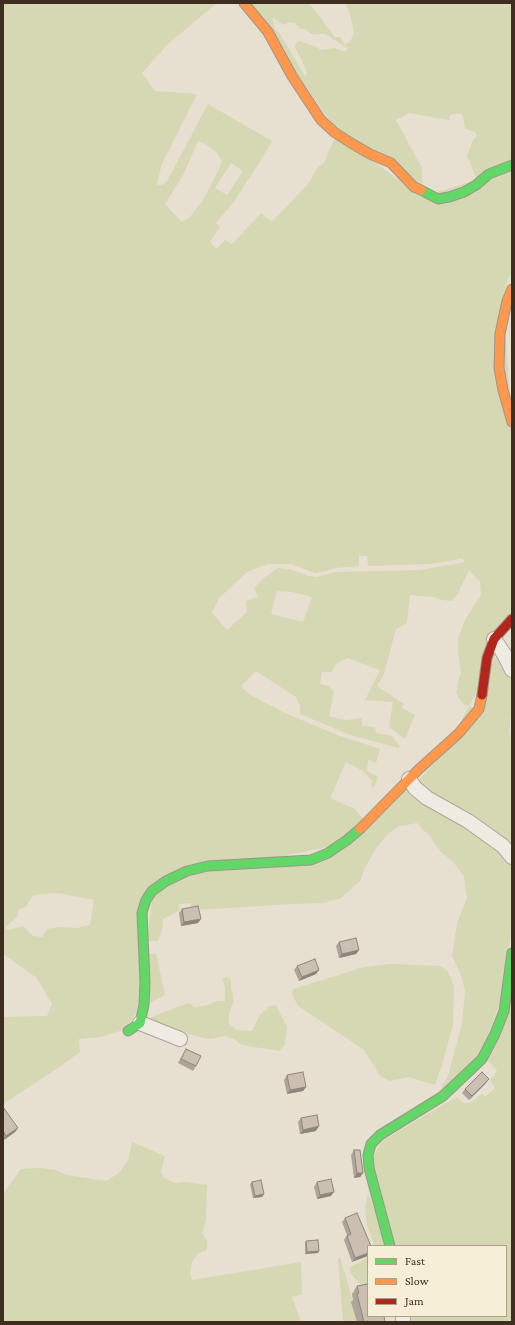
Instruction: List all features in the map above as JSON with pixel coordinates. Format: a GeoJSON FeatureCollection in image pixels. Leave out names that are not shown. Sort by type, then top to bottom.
{"type":"FeatureCollection","features":[{"type":"Feature","properties":{"kind":"street"},"geometry":{"type":"LineString","coordinates":[[244,3],[268,32],[292,76],[321,120],[334,132],[351,143],[390,163],[414,187],[438,199],[449,198],[476,185],[489,174],[512,165]]}},
{"type":"Feature","properties":{"kind":"street"},"geometry":{"type":"LineString","coordinates":[[512,289],[507,301],[500,334],[499,368],[503,390],[512,422]]}},
{"type":"Feature","properties":{"kind":"street"},"geometry":{"type":"LineString","coordinates":[[128,1031],[140,1023],[144,1005],[145,982],[142,913],[146,900],[152,891],[166,881],[187,871],[208,866],[311,860],[328,853],[347,840],[362,827],[409,779],[459,733],[479,709],[484,686],[487,658],[494,640],[512,619]]}},
{"type":"Feature","properties":{"kind":"street"},"geometry":{"type":"LineString","coordinates":[[494,640],[504,654],[512,670]]}},
{"type":"Feature","properties":{"kind":"street"},"geometry":{"type":"LineString","coordinates":[[409,779],[415,788],[427,798],[468,821],[503,846],[512,857]]}},
{"type":"Feature","properties":{"kind":"street"},"geometry":{"type":"LineString","coordinates":[[390,1245],[369,1168],[368,1155],[371,1144],[380,1135],[443,1096],[482,1059],[495,1034],[504,1011],[512,953]]}},
{"type":"Feature","properties":{"kind":"street"},"geometry":{"type":"LineString","coordinates":[[140,1023],[180,1039]]}},
{"type":"Feature","properties":{"kind":"green space"},"geometry":{"type":"Polygon","coordinates":[[[3,3],[217,3],[168,44],[142,73],[155,91],[197,94],[162,164],[157,185],[162,185],[167,181],[208,104],[272,141],[233,203],[216,223],[220,227],[210,242],[216,249],[225,240],[232,244],[261,213],[272,222],[308,184],[318,167],[324,163],[336,136],[372,160],[421,197],[512,169],[512,274],[508,278],[503,298],[512,429],[512,612],[475,708],[465,705],[456,693],[461,673],[458,639],[465,620],[481,595],[480,582],[469,570],[457,595],[451,601],[436,599],[436,597],[410,595],[407,623],[396,629],[384,674],[377,686],[404,704],[402,708],[415,715],[405,739],[389,727],[393,702],[365,700],[380,670],[347,658],[336,664],[332,672],[322,672],[320,684],[329,686],[334,691],[329,716],[346,720],[362,718],[362,726],[375,727],[376,733],[392,736],[400,746],[398,748],[350,735],[300,714],[300,706],[296,697],[256,671],[241,686],[249,694],[281,711],[318,727],[380,749],[376,763],[368,760],[367,771],[378,777],[374,788],[371,786],[372,781],[363,771],[346,762],[330,798],[355,809],[364,820],[337,845],[154,883],[139,1010],[123,1030],[100,1037],[79,1039],[80,1052],[3,1104],[3,1017],[47,1016],[52,1004],[37,978],[3,954],[3,3]],[[198,141],[183,175],[165,204],[182,222],[190,217],[203,200],[222,161],[216,152],[207,145],[198,141]],[[231,163],[215,188],[227,195],[243,171],[231,163]],[[359,556],[359,566],[336,568],[315,573],[291,564],[268,564],[247,572],[219,598],[212,613],[227,630],[247,612],[246,601],[258,597],[254,588],[264,578],[278,568],[289,569],[308,576],[316,577],[337,572],[420,570],[465,562],[462,558],[429,564],[368,566],[367,556],[359,556]],[[277,591],[271,614],[303,622],[312,597],[292,592],[277,591]],[[57,893],[33,895],[26,907],[18,910],[18,916],[5,928],[8,930],[23,926],[33,936],[42,937],[47,929],[60,927],[77,928],[90,925],[94,900],[57,893]]]}},
{"type":"Feature","properties":{"kind":"green space"},"geometry":{"type":"Polygon","coordinates":[[[247,3],[309,3],[335,37],[340,37],[345,45],[351,40],[354,33],[350,14],[345,3],[512,3],[512,159],[477,180],[467,156],[473,140],[477,136],[475,132],[465,129],[463,115],[459,113],[450,115],[449,120],[409,113],[396,120],[422,168],[422,188],[338,132],[247,3]],[[272,18],[275,29],[280,34],[305,76],[307,74],[304,65],[295,47],[299,41],[317,47],[320,50],[335,48],[342,51],[347,51],[347,48],[325,34],[311,34],[306,29],[301,29],[295,23],[289,22],[283,25],[272,18]]]}},
{"type":"Feature","properties":{"kind":"green space"},"geometry":{"type":"Polygon","coordinates":[[[496,657],[512,681],[512,702],[509,732],[512,740],[512,843],[433,796],[418,781],[444,752],[496,657]]]}},
{"type":"Feature","properties":{"kind":"green space"},"geometry":{"type":"Polygon","coordinates":[[[406,788],[490,840],[512,863],[511,934],[500,1001],[484,1050],[435,1098],[448,1076],[462,1023],[465,991],[461,975],[452,956],[457,923],[467,898],[464,876],[454,863],[440,851],[431,838],[417,823],[397,827],[388,834],[376,848],[360,881],[341,898],[323,903],[196,910],[191,908],[191,903],[179,904],[179,911],[163,919],[162,931],[158,941],[145,941],[149,897],[190,872],[317,862],[406,788]]]}},
{"type":"Feature","properties":{"kind":"green space"},"geometry":{"type":"Polygon","coordinates":[[[147,954],[156,954],[165,995],[148,1004],[147,954]]]}},
{"type":"Feature","properties":{"kind":"green space"},"geometry":{"type":"Polygon","coordinates":[[[390,964],[440,966],[447,970],[454,986],[453,1025],[435,1085],[408,1077],[390,1081],[380,1076],[364,1050],[298,1006],[292,994],[293,989],[364,967],[390,964]]]}},
{"type":"Feature","properties":{"kind":"green space"},"geometry":{"type":"Polygon","coordinates":[[[227,977],[231,979],[231,988],[234,1001],[229,1013],[229,1024],[236,1030],[252,1031],[260,1015],[269,1006],[276,1005],[287,1027],[285,1044],[280,1051],[241,1045],[234,1039],[225,1036],[209,1039],[152,1025],[147,1019],[189,1003],[195,1007],[208,1005],[217,1001],[225,1001],[225,986],[222,979],[227,977]]]}},
{"type":"Feature","properties":{"kind":"green space"},"geometry":{"type":"Polygon","coordinates":[[[512,984],[512,1322],[407,1322],[407,1317],[507,1317],[507,1245],[394,1245],[372,1159],[382,1141],[457,1097],[463,1103],[472,1102],[482,1093],[485,1097],[495,1088],[490,1080],[497,1071],[488,1061],[512,984]]]}},
{"type":"Feature","properties":{"kind":"green space"},"geometry":{"type":"Polygon","coordinates":[[[132,1142],[165,1156],[161,1172],[164,1178],[175,1183],[186,1182],[207,1185],[206,1220],[202,1233],[207,1241],[207,1250],[197,1254],[192,1263],[190,1272],[192,1280],[301,1262],[302,1294],[292,1297],[301,1322],[3,1322],[3,1194],[15,1177],[21,1169],[40,1168],[56,1170],[67,1175],[106,1181],[119,1173],[128,1160],[132,1142]]]}},
{"type":"Feature","properties":{"kind":"green space"},"geometry":{"type":"Polygon","coordinates":[[[368,1194],[389,1245],[375,1245],[367,1225],[365,1207],[368,1194]]]}},
{"type":"Feature","properties":{"kind":"green space"},"geometry":{"type":"Polygon","coordinates":[[[340,1257],[359,1322],[343,1322],[338,1260],[340,1257]]]}},
{"type":"Feature","properties":{"kind":"green space"},"geometry":{"type":"Polygon","coordinates":[[[367,1258],[367,1291],[350,1273],[350,1267],[367,1258]]]}},
{"type":"Feature","properties":{"kind":"building"},"geometry":{"type":"Polygon","coordinates":[[[198,906],[201,919],[184,922],[182,909],[198,906]]]}},
{"type":"Feature","properties":{"kind":"building"},"geometry":{"type":"Polygon","coordinates":[[[356,938],[359,950],[342,954],[339,942],[356,938]]]}},
{"type":"Feature","properties":{"kind":"building"},"geometry":{"type":"Polygon","coordinates":[[[315,959],[319,970],[302,977],[297,966],[315,959]]]}},
{"type":"Feature","properties":{"kind":"building"},"geometry":{"type":"Polygon","coordinates":[[[186,1049],[201,1056],[196,1066],[181,1059],[186,1049]]]}},
{"type":"Feature","properties":{"kind":"building"},"geometry":{"type":"Polygon","coordinates":[[[303,1072],[306,1087],[290,1090],[287,1075],[303,1072]]]}},
{"type":"Feature","properties":{"kind":"building"},"geometry":{"type":"Polygon","coordinates":[[[482,1072],[489,1079],[472,1096],[465,1089],[482,1072]]]}},
{"type":"Feature","properties":{"kind":"building"},"geometry":{"type":"Polygon","coordinates":[[[3,1107],[18,1128],[6,1136],[3,1131],[3,1107]]]}},
{"type":"Feature","properties":{"kind":"building"},"geometry":{"type":"Polygon","coordinates":[[[317,1115],[319,1126],[303,1130],[301,1118],[317,1115]]]}},
{"type":"Feature","properties":{"kind":"building"},"geometry":{"type":"Polygon","coordinates":[[[354,1150],[360,1150],[363,1173],[357,1173],[354,1150]]]}},
{"type":"Feature","properties":{"kind":"building"},"geometry":{"type":"Polygon","coordinates":[[[331,1179],[334,1192],[320,1195],[317,1182],[331,1179]]]}},
{"type":"Feature","properties":{"kind":"building"},"geometry":{"type":"Polygon","coordinates":[[[261,1180],[264,1194],[255,1196],[252,1182],[261,1180]]]}},
{"type":"Feature","properties":{"kind":"building"},"geometry":{"type":"Polygon","coordinates":[[[357,1213],[371,1245],[367,1245],[367,1253],[355,1258],[347,1236],[351,1234],[345,1218],[357,1213]]]}},
{"type":"Feature","properties":{"kind":"building"},"geometry":{"type":"Polygon","coordinates":[[[318,1240],[319,1251],[307,1252],[306,1241],[318,1240]]]}},
{"type":"Feature","properties":{"kind":"building"},"geometry":{"type":"Polygon","coordinates":[[[367,1284],[367,1317],[384,1317],[385,1322],[364,1322],[357,1294],[359,1293],[357,1286],[367,1284]]]}},
{"type":"Feature","properties":{"kind":"traffic: fast"},"geometry":{"type":"LineString","coordinates":[[421,190],[438,199],[449,197],[464,192],[476,185],[489,174],[512,165]]}},
{"type":"Feature","properties":{"kind":"traffic: fast"},"geometry":{"type":"LineString","coordinates":[[128,1031],[140,1023],[144,1005],[145,982],[142,913],[146,900],[152,891],[166,881],[187,871],[208,866],[311,860],[328,853],[360,829]]}},
{"type":"Feature","properties":{"kind":"traffic: fast"},"geometry":{"type":"LineString","coordinates":[[390,1245],[369,1168],[368,1155],[371,1144],[380,1135],[443,1096],[482,1059],[495,1034],[504,1011],[512,953]]}},
{"type":"Feature","properties":{"kind":"traffic: slow"},"geometry":{"type":"LineString","coordinates":[[244,3],[268,32],[292,76],[321,120],[334,132],[351,143],[370,154],[391,163],[414,187],[421,190]]}},
{"type":"Feature","properties":{"kind":"traffic: slow"},"geometry":{"type":"LineString","coordinates":[[512,289],[507,301],[500,334],[499,368],[503,390],[512,422]]}},
{"type":"Feature","properties":{"kind":"traffic: slow"},"geometry":{"type":"LineString","coordinates":[[360,829],[418,770],[459,733],[479,709],[482,695]]}},
{"type":"Feature","properties":{"kind":"traffic: jam"},"geometry":{"type":"LineString","coordinates":[[482,695],[487,658],[494,639],[512,619]]}}]}
